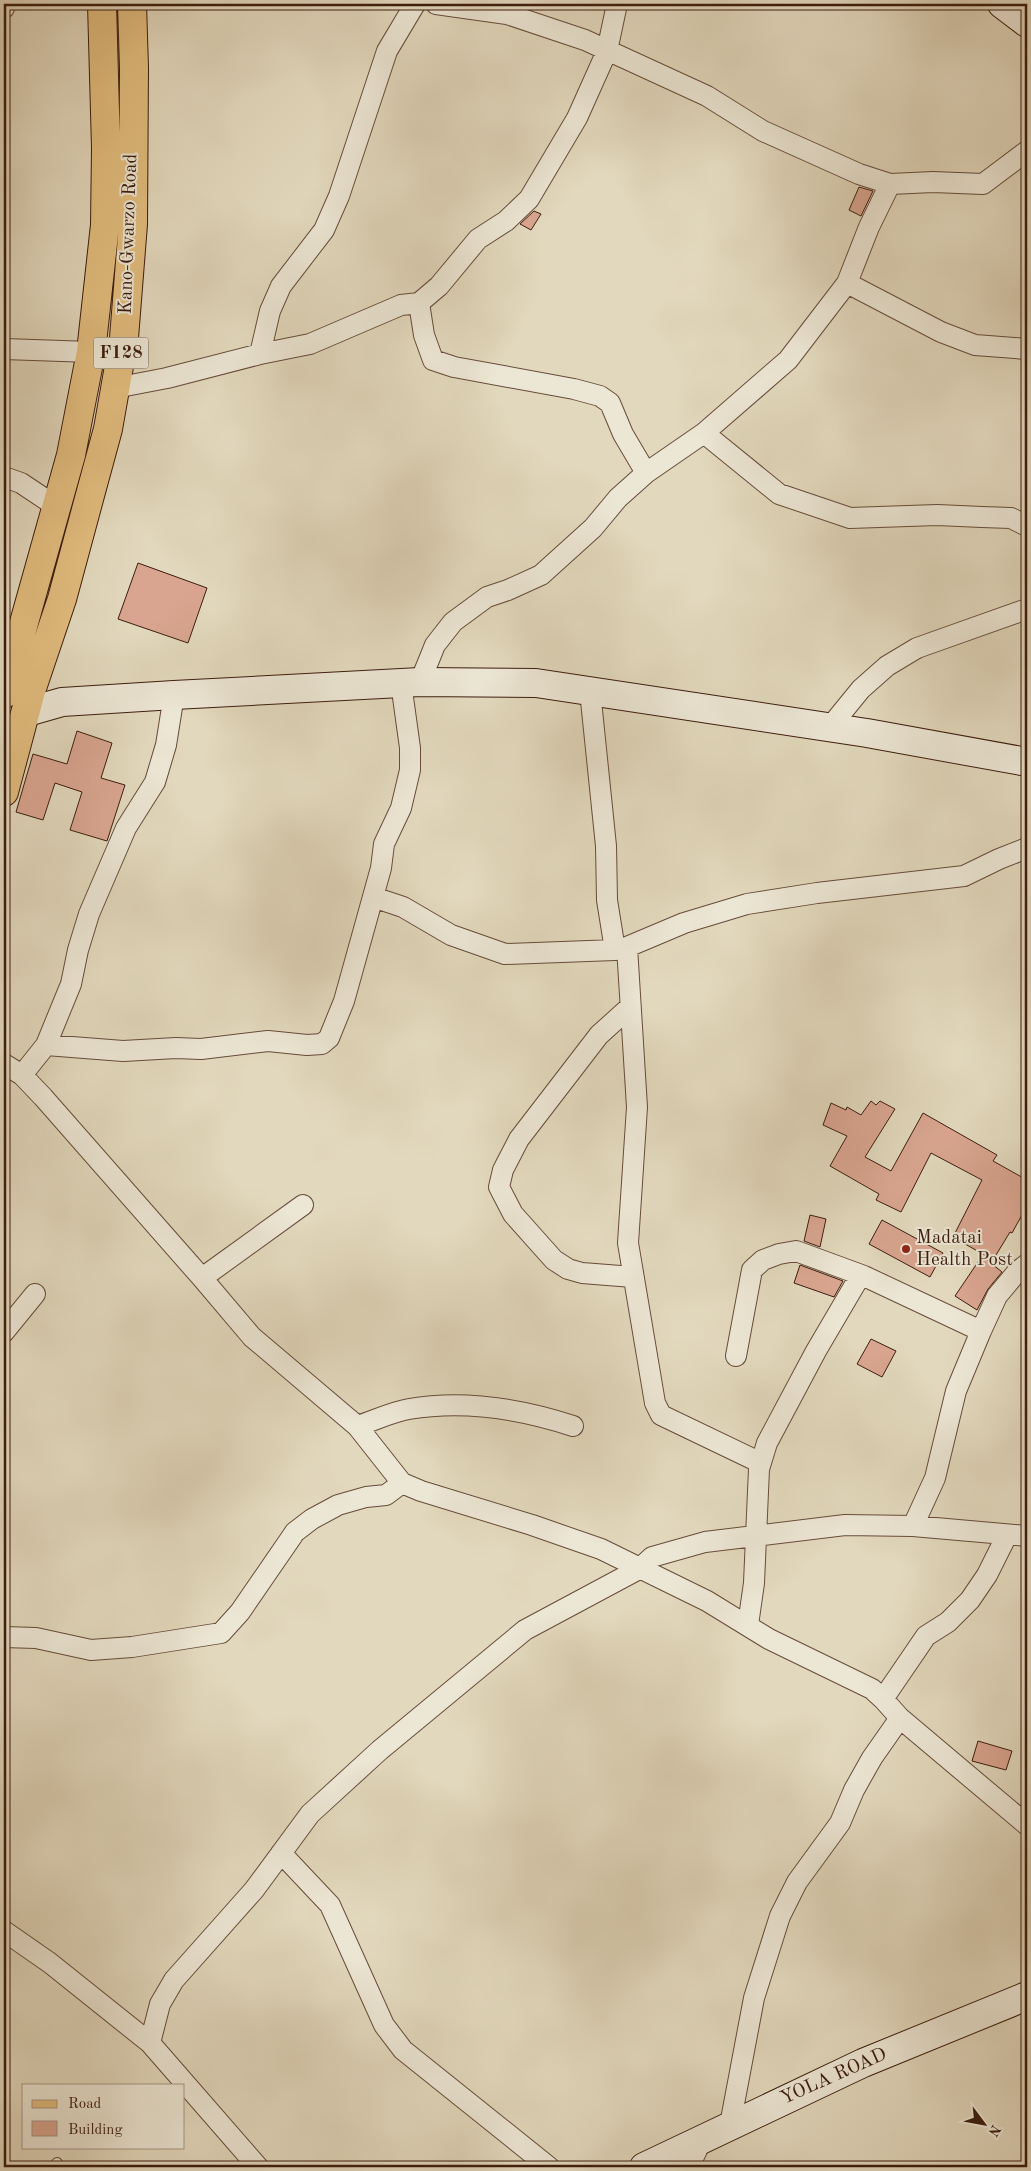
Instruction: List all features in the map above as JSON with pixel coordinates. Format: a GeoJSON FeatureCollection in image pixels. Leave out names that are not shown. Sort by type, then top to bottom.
{"type":"FeatureCollection","features":[{"type":"Feature","properties":{"kind":"main road","name":"Kano-Gwarzo Road"},"geometry":{"type":"LineString","coordinates":[[13,695],[44,548],[71,455],[91,352],[104,225],[106,148],[102,4]]}},
{"type":"Feature","properties":{"kind":"main road","name":"Kano-Gwarzo Road"},"geometry":{"type":"LineString","coordinates":[[13,695],[62,599],[108,429],[124,338],[132,224],[134,68],[132,4]]}},
{"type":"Feature","properties":{"kind":"main road"},"geometry":{"type":"LineString","coordinates":[[1002,4],[1027,23]]}},
{"type":"Feature","properties":{"kind":"main road"},"geometry":{"type":"LineString","coordinates":[[13,695],[62,702],[411,682],[536,683],[830,727],[1027,762]]}},
{"type":"Feature","properties":{"kind":"main road","name":"F128"},"geometry":{"type":"LineString","coordinates":[[4,792],[13,695]]}},
{"type":"Feature","properties":{"kind":"main road","name":"YOLA ROAD"},"geometry":{"type":"LineString","coordinates":[[644,2167],[863,2062],[1027,1996]]}},
{"type":"Feature","properties":{"kind":"street"},"geometry":{"type":"LineString","coordinates":[[4,8],[5,4]]}},
{"type":"Feature","properties":{"kind":"street"},"geometry":{"type":"LineString","coordinates":[[260,354],[270,310],[281,286],[324,230],[339,196],[387,51],[415,4]]}},
{"type":"Feature","properties":{"kind":"street"},"geometry":{"type":"LineString","coordinates":[[436,4],[507,14],[585,40],[707,96],[763,131],[859,174],[890,184],[983,184],[1027,151]]}},
{"type":"Feature","properties":{"kind":"street"},"geometry":{"type":"LineString","coordinates":[[115,388],[168,378],[260,354],[310,344],[402,305],[419,304],[439,286],[478,239],[506,220],[529,199],[576,118],[607,51],[618,4]]}},
{"type":"Feature","properties":{"kind":"street"},"geometry":{"type":"LineString","coordinates":[[46,1046],[123,1051],[176,1048],[201,1049],[268,1041],[307,1045],[322,1044],[329,1038],[344,1001],[381,868],[384,844],[401,808],[410,770],[411,682],[435,645],[453,622],[487,597],[508,590],[541,574],[593,528],[618,498],[646,473],[704,433],[788,360],[847,283],[869,227],[890,184]]}},
{"type":"Feature","properties":{"kind":"street"},"geometry":{"type":"LineString","coordinates":[[847,283],[941,332],[974,345],[1027,349]]}},
{"type":"Feature","properties":{"kind":"street"},"geometry":{"type":"LineString","coordinates":[[419,304],[424,335],[433,360],[454,367],[574,389],[600,396],[610,403],[622,434],[646,473]]}},
{"type":"Feature","properties":{"kind":"street"},"geometry":{"type":"LineString","coordinates":[[4,349],[91,352]]}},
{"type":"Feature","properties":{"kind":"street"},"geometry":{"type":"LineString","coordinates":[[704,433],[779,494],[850,518],[937,515],[1011,518],[1027,526]]}},
{"type":"Feature","properties":{"kind":"street"},"geometry":{"type":"LineString","coordinates":[[4,477],[21,483],[57,507]]}},
{"type":"Feature","properties":{"kind":"street"},"geometry":{"type":"LineString","coordinates":[[830,727],[861,689],[887,666],[917,648],[1027,609]]}},
{"type":"Feature","properties":{"kind":"street"},"geometry":{"type":"LineString","coordinates":[[590,691],[606,846],[607,900],[621,949],[630,1007],[635,1064],[637,1107],[628,1243],[657,1411],[660,1416],[761,1463]]}},
{"type":"Feature","properties":{"kind":"street"},"geometry":{"type":"LineString","coordinates":[[22,1075],[46,1046],[71,984],[88,914],[126,828],[155,782],[166,745],[174,695]]}},
{"type":"Feature","properties":{"kind":"street"},"geometry":{"type":"LineString","coordinates":[[373,897],[403,907],[451,934],[504,954],[621,949],[684,923],[747,904],[817,893],[964,876],[1027,848]]}},
{"type":"Feature","properties":{"kind":"street"},"geometry":{"type":"LineString","coordinates":[[630,1007],[598,1035],[519,1139],[503,1170],[499,1187],[513,1214],[554,1260],[582,1273],[633,1277]]}},
{"type":"Feature","properties":{"kind":"street"},"geometry":{"type":"LineString","coordinates":[[4,1064],[22,1075],[252,1337],[357,1426],[402,1483],[421,1491],[532,1524],[601,1549],[707,1601],[769,1639],[872,1689],[900,1718],[1027,1825]]}},
{"type":"Feature","properties":{"kind":"street"},"geometry":{"type":"LineString","coordinates":[[202,1278],[302,1205]]}},
{"type":"Feature","properties":{"kind":"street"},"geometry":{"type":"LineString","coordinates":[[736,1356],[752,1270],[763,1260],[779,1254],[796,1251],[864,1276],[981,1330]]}},
{"type":"Feature","properties":{"kind":"street"},"geometry":{"type":"LineString","coordinates":[[913,1526],[935,1478],[956,1390],[981,1330],[998,1296],[1017,1272],[1027,1264]]}},
{"type":"Feature","properties":{"kind":"street"},"geometry":{"type":"LineString","coordinates":[[748,1625],[754,1583],[757,1498],[761,1463],[767,1443],[816,1351],[860,1276]]}},
{"type":"Feature","properties":{"kind":"street"},"geometry":{"type":"LineString","coordinates":[[4,1332],[12,1319],[35,1294]]}},
{"type":"Feature","properties":{"kind":"street"},"geometry":{"type":"LineString","coordinates":[[357,1426],[407,1409],[446,1406],[498,1408],[573,1426]]}},
{"type":"Feature","properties":{"kind":"street"},"geometry":{"type":"LineString","coordinates":[[4,1637],[36,1638],[91,1650],[132,1647],[220,1632],[240,1612],[295,1532],[312,1519],[338,1505],[366,1497],[386,1494],[402,1483]]}},
{"type":"Feature","properties":{"kind":"street"},"geometry":{"type":"LineString","coordinates":[[150,2043],[160,2004],[174,1980],[254,1890],[310,1814],[380,1750],[525,1630],[639,1569],[652,1557],[705,1542],[845,1525],[913,1526],[1027,1536]]}},
{"type":"Feature","properties":{"kind":"street"},"geometry":{"type":"LineString","coordinates":[[883,1699],[926,1636],[948,1622],[970,1600],[987,1575],[1007,1535]]}},
{"type":"Feature","properties":{"kind":"street"},"geometry":{"type":"LineString","coordinates":[[730,2125],[754,1998],[780,1916],[796,1882],[840,1823],[854,1790],[872,1758],[900,1718]]}},
{"type":"Feature","properties":{"kind":"street"},"geometry":{"type":"LineString","coordinates":[[281,1853],[330,1905],[384,2025],[403,2050],[549,2167]]}},
{"type":"Feature","properties":{"kind":"street"},"geometry":{"type":"LineString","coordinates":[[4,1930],[50,1963],[150,2043],[258,2167]]}},
{"type":"Feature","properties":{"kind":"street"},"geometry":{"type":"LineString","coordinates":[[689,2167],[702,2139]]}},
{"type":"Feature","properties":{"kind":"building"},"geometry":{"type":"Polygon","coordinates":[[[859,187],[873,191],[861,216],[849,210],[859,187]]]}},
{"type":"Feature","properties":{"kind":"building"},"geometry":{"type":"Polygon","coordinates":[[[534,211],[541,214],[531,230],[520,224],[534,211]]]}},
{"type":"Feature","properties":{"kind":"building"},"geometry":{"type":"Polygon","coordinates":[[[138,563],[207,588],[188,643],[118,619],[138,563]]]}},
{"type":"Feature","properties":{"kind":"building"},"geometry":{"type":"Polygon","coordinates":[[[77,731],[112,743],[101,778],[125,785],[107,841],[70,830],[82,792],[55,783],[43,820],[16,812],[33,754],[67,764],[77,731]]]}},
{"type":"Feature","properties":{"kind":"building"},"geometry":{"type":"Polygon","coordinates":[[[871,1101],[876,1105],[880,1101],[895,1109],[865,1157],[891,1171],[923,1113],[997,1155],[993,1161],[1027,1180],[1027,1206],[1012,1233],[1010,1232],[993,1260],[953,1237],[982,1180],[931,1153],[901,1212],[876,1200],[879,1194],[830,1166],[847,1136],[823,1125],[831,1103],[846,1110],[847,1107],[861,1115],[871,1101]]]}},
{"type":"Feature","properties":{"kind":"building"},"geometry":{"type":"Polygon","coordinates":[[[810,1215],[826,1219],[820,1247],[804,1241],[810,1215]]]}},
{"type":"Feature","properties":{"kind":"building","name":"Madatai Health Post"},"geometry":{"type":"Polygon","coordinates":[[[882,1220],[943,1253],[930,1277],[869,1244],[882,1220]]]}},
{"type":"Feature","properties":{"kind":"building"},"geometry":{"type":"Polygon","coordinates":[[[982,1256],[1002,1272],[988,1289],[977,1310],[955,1296],[982,1256]]]}},
{"type":"Feature","properties":{"kind":"building"},"geometry":{"type":"Polygon","coordinates":[[[800,1265],[843,1281],[834,1297],[794,1283],[800,1265]]]}},
{"type":"Feature","properties":{"kind":"building"},"geometry":{"type":"Polygon","coordinates":[[[871,1339],[896,1351],[882,1377],[857,1364],[871,1339]]]}},
{"type":"Feature","properties":{"kind":"building"},"geometry":{"type":"Polygon","coordinates":[[[978,1741],[1012,1751],[1006,1770],[972,1761],[978,1741]]]}},
{"type":"Feature","properties":{"kind":"place","name":"Madatai Health Post"},"geometry":{"type":"Point","coordinates":[906,1249]}}]}
